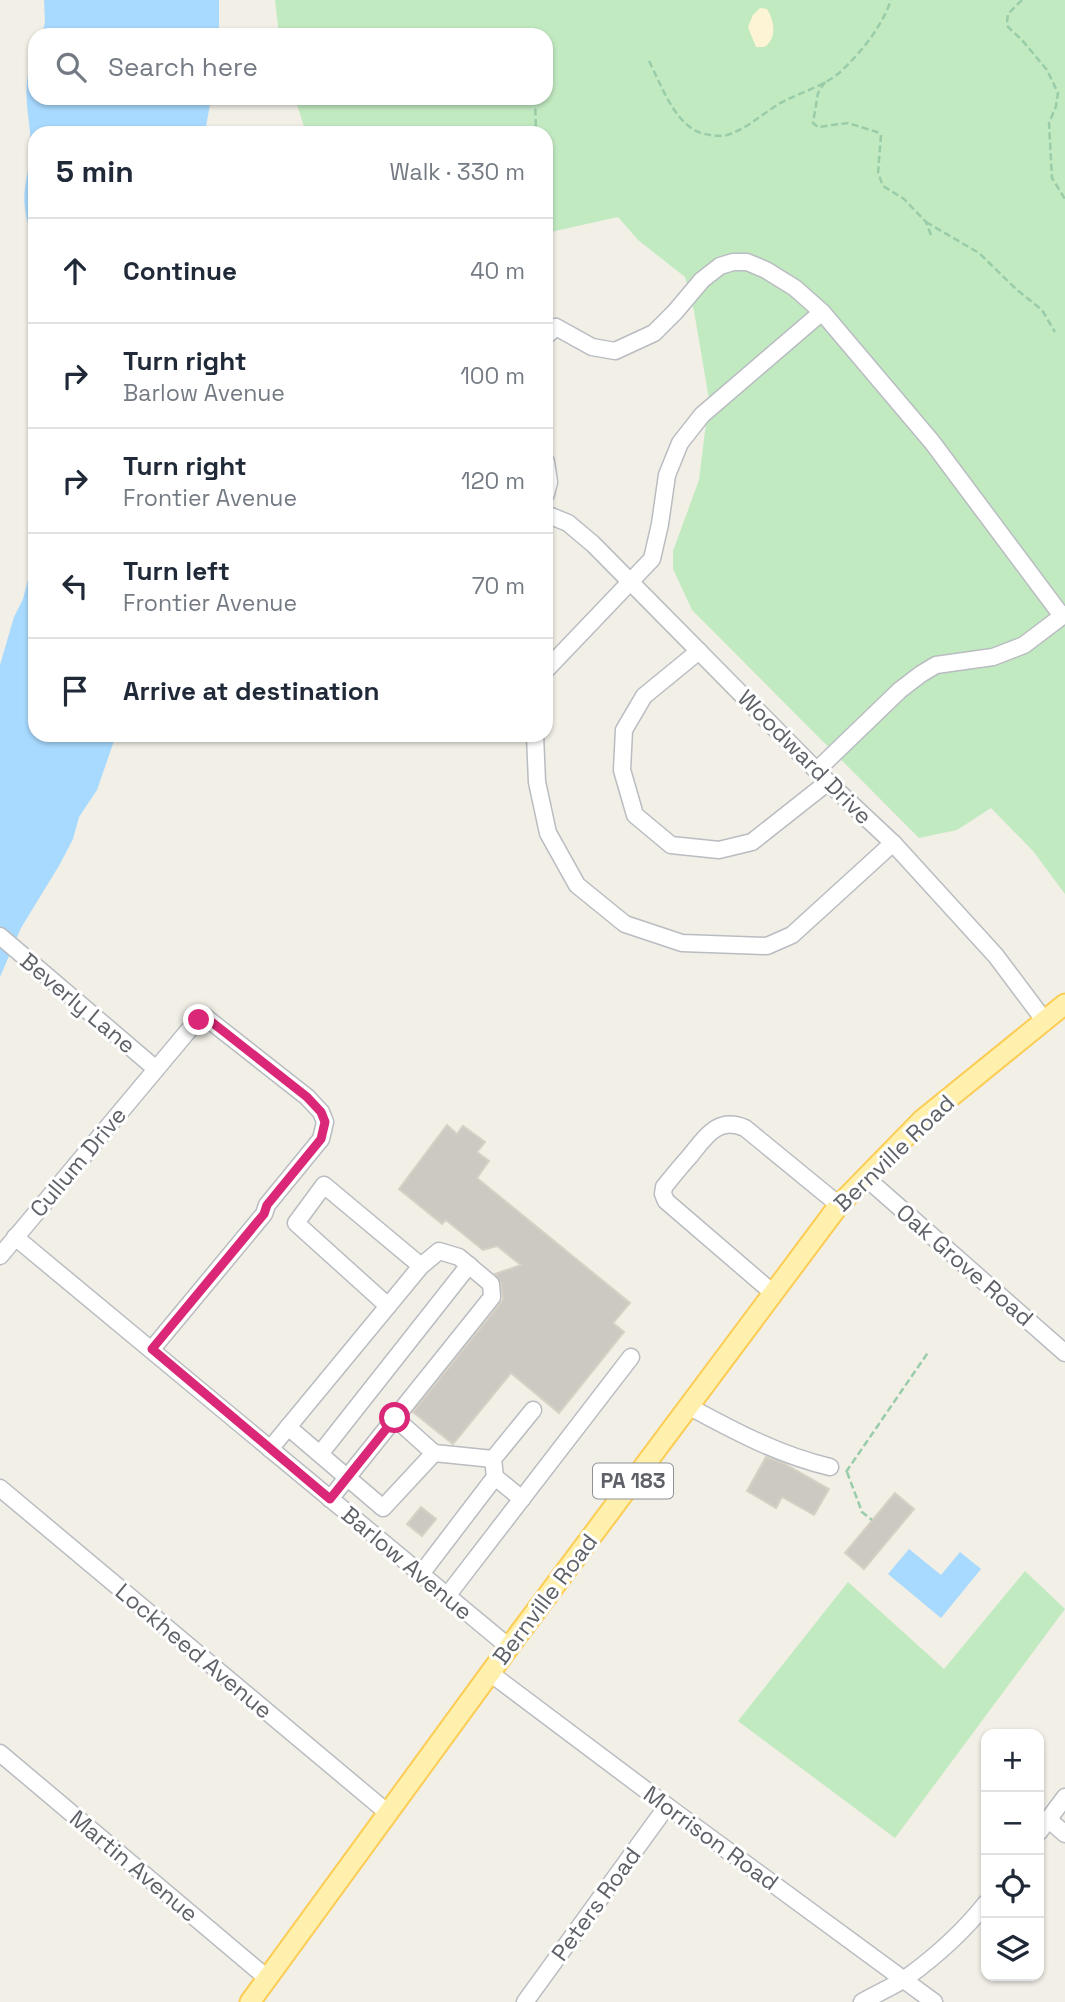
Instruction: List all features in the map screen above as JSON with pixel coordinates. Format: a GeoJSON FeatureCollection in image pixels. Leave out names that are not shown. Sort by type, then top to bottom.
{"type":"FeatureCollection","features":[{"type":"Feature","properties":{"kind":"main road","name":"Bernville Road"},"geometry":{"type":"LineString","coordinates":[[250,2002],[509,1647],[839,1205],[922,1120],[1065,1004]]}},
{"type":"Feature","properties":{"kind":"street"},"geometry":{"type":"LineString","coordinates":[[553,329],[556,327],[592,347],[615,351],[654,333],[720,265],[747,262],[766,270],[795,288],[822,312],[932,442],[1064,615],[1024,645],[993,657],[936,665],[920,674],[900,690],[823,776],[752,842],[719,850],[671,845],[635,815],[622,770],[624,730],[645,696],[699,651]]}},
{"type":"Feature","properties":{"kind":"street"},"geometry":{"type":"LineString","coordinates":[[553,663],[652,559],[667,475],[680,443],[702,415],[822,312]]}},
{"type":"Feature","properties":{"kind":"street","name":"Woodward Drive"},"geometry":{"type":"LineString","coordinates":[[553,517],[568,523],[593,544],[893,843],[996,956],[1044,1020]]}},
{"type":"Feature","properties":{"kind":"street"},"geometry":{"type":"LineString","coordinates":[[535,742],[537,782],[548,833],[577,885],[625,924],[682,943],[767,946],[792,935],[893,843]]}},
{"type":"Feature","properties":{"kind":"street","name":"Beverly Lane"},"geometry":{"type":"LineString","coordinates":[[0,936],[156,1069]]}},
{"type":"Feature","properties":{"kind":"street","name":"Cullum Drive"},"geometry":{"type":"LineString","coordinates":[[0,1256],[193,1025],[204,1016],[307,1097],[321,1112],[325,1122],[321,1139],[267,1205],[264,1214],[152,1349]]}},
{"type":"Feature","properties":{"kind":"street"},"geometry":{"type":"LineString","coordinates":[[773,1293],[666,1201],[664,1187],[709,1132],[736,1124],[745,1128],[839,1205]]}},
{"type":"Feature","properties":{"kind":"street","name":"Oak Grove Road"},"geometry":{"type":"LineString","coordinates":[[864,1177],[1065,1353]]}},
{"type":"Feature","properties":{"kind":"street"},"geometry":{"type":"LineString","coordinates":[[388,1306],[296,1223],[324,1185],[421,1266]]}},
{"type":"Feature","properties":{"kind":"street","name":"Barlow Avenue"},"geometry":{"type":"LineString","coordinates":[[15,1237],[509,1647]]}},
{"type":"Feature","properties":{"kind":"street"},"geometry":{"type":"LineString","coordinates":[[270,1449],[421,1266],[439,1251],[459,1257],[469,1265],[491,1284],[492,1297],[330,1499]]}},
{"type":"Feature","properties":{"kind":"street"},"geometry":{"type":"LineString","coordinates":[[320,1454],[469,1265]]}},
{"type":"Feature","properties":{"kind":"street"},"geometry":{"type":"LineString","coordinates":[[447,1596],[631,1357]]}},
{"type":"Feature","properties":{"kind":"street"},"geometry":{"type":"LineString","coordinates":[[688,1406],[765,1446],[836,1472]]}},
{"type":"Feature","properties":{"kind":"street"},"geometry":{"type":"LineString","coordinates":[[421,1574],[495,1477],[493,1459],[533,1410]]}},
{"type":"Feature","properties":{"kind":"street"},"geometry":{"type":"LineString","coordinates":[[395,1418],[434,1453],[493,1459]]}},
{"type":"Feature","properties":{"kind":"street"},"geometry":{"type":"LineString","coordinates":[[288,1427],[383,1508],[434,1453]]}},
{"type":"Feature","properties":{"kind":"street"},"geometry":{"type":"LineString","coordinates":[[495,1477],[522,1499]]}},
{"type":"Feature","properties":{"kind":"street","name":"Lockheed Avenue"},"geometry":{"type":"LineString","coordinates":[[0,1488],[388,1813]]}},
{"type":"Feature","properties":{"kind":"street","name":"Morrison Road"},"geometry":{"type":"LineString","coordinates":[[490,1673],[934,2002]]}},
{"type":"Feature","properties":{"kind":"street","name":"Martin Avenue"},"geometry":{"type":"LineString","coordinates":[[0,1753],[267,1978]]}},
{"type":"Feature","properties":{"kind":"street"},"geometry":{"type":"LineString","coordinates":[[1044,1825],[1065,1797]]}},
{"type":"Feature","properties":{"kind":"street","name":"Peters Road"},"geometry":{"type":"LineString","coordinates":[[525,2002],[667,1806]]}},
{"type":"Feature","properties":{"kind":"street"},"geometry":{"type":"LineString","coordinates":[[1044,1826],[1065,1834]]}},
{"type":"Feature","properties":{"kind":"street"},"geometry":{"type":"LineString","coordinates":[[862,2002],[904,1979],[946,1946],[981,1909]]}},
{"type":"Feature","properties":{"kind":"path"},"geometry":{"type":"LineString","coordinates":[[649,61],[681,120],[694,130],[706,134],[729,134],[750,125],[778,104],[836,75],[864,46],[891,0]]}},
{"type":"Feature","properties":{"kind":"path"},"geometry":{"type":"LineString","coordinates":[[1022,0],[1008,14],[1007,22],[1047,70],[1058,93],[1049,123],[1052,177],[1065,199]]}},
{"type":"Feature","properties":{"kind":"path"},"geometry":{"type":"LineString","coordinates":[[825,81],[818,93],[813,123],[818,127],[848,123],[881,135],[878,173],[883,186],[904,199],[926,222],[979,253],[1042,310],[1055,332]]}},
{"type":"Feature","properties":{"kind":"path"},"geometry":{"type":"LineString","coordinates":[[536,105],[536,126]]}},
{"type":"Feature","properties":{"kind":"path"},"geometry":{"type":"LineString","coordinates":[[926,222],[931,234]]}},
{"type":"Feature","properties":{"kind":"path"},"geometry":{"type":"LineString","coordinates":[[836,1472],[847,1470],[929,1351]]}},
{"type":"Feature","properties":{"kind":"path"},"geometry":{"type":"LineString","coordinates":[[847,1470],[862,1512],[872,1520]]}},
{"type":"Feature","properties":{"kind":"green space"},"geometry":{"type":"Polygon","coordinates":[[[275,0],[1065,0],[1065,894],[1033,851],[991,808],[957,830],[919,838],[692,610],[673,569],[673,551],[699,480],[709,399],[694,311],[685,277],[638,240],[618,217],[553,231],[553,126],[304,126],[297,105],[553,105],[553,28],[278,28],[275,0]]]}},
{"type":"Feature","properties":{"kind":"green space"},"geometry":{"type":"Polygon","coordinates":[[[1025,1571],[1065,1609],[895,1838],[738,1721],[848,1582],[944,1669],[1025,1571]]]}},
{"type":"Feature","properties":{"kind":"sand"},"geometry":{"type":"Polygon","coordinates":[[[760,8],[767,9],[772,19],[773,35],[764,47],[756,47],[748,27],[753,15],[760,8]]]}},
{"type":"Feature","properties":{"kind":"water"},"geometry":{"type":"Polygon","coordinates":[[[44,0],[219,0],[219,28],[44,28],[44,0]]]}},
{"type":"Feature","properties":{"kind":"water"},"geometry":{"type":"Polygon","coordinates":[[[28,76],[28,105],[210,105],[206,126],[29,126],[27,87],[28,76]]]}},
{"type":"Feature","properties":{"kind":"water"},"geometry":{"type":"Polygon","coordinates":[[[28,168],[28,222],[24,195],[28,168]]]}},
{"type":"Feature","properties":{"kind":"water"},"geometry":{"type":"Polygon","coordinates":[[[28,580],[28,742],[114,742],[97,790],[79,817],[73,839],[60,864],[21,928],[0,977],[0,665],[14,617],[28,580]]]}},
{"type":"Feature","properties":{"kind":"water"},"geometry":{"type":"Polygon","coordinates":[[[909,1549],[941,1575],[960,1552],[981,1569],[941,1618],[888,1574],[909,1549]]]}},
{"type":"Feature","properties":{"kind":"building"},"geometry":{"type":"Polygon","coordinates":[[[447,1125],[457,1134],[463,1126],[485,1142],[477,1152],[489,1161],[477,1178],[630,1303],[613,1323],[624,1332],[559,1413],[511,1373],[453,1444],[413,1412],[503,1299],[501,1283],[495,1274],[521,1265],[497,1246],[483,1250],[446,1220],[442,1224],[399,1189],[447,1125]]]}},
{"type":"Feature","properties":{"kind":"building"},"geometry":{"type":"Polygon","coordinates":[[[766,1457],[783,1463],[829,1489],[814,1515],[782,1497],[776,1508],[747,1491],[766,1457]]]}},
{"type":"Feature","properties":{"kind":"building"},"geometry":{"type":"Polygon","coordinates":[[[895,1493],[914,1509],[864,1569],[845,1553],[895,1493]]]}},
{"type":"Feature","properties":{"kind":"building"},"geometry":{"type":"Polygon","coordinates":[[[421,1507],[436,1519],[422,1536],[407,1524],[421,1507]]]}},
{"type":"Feature","properties":{"kind":"route"},"geometry":{"type":"LineString","coordinates":[[199,1020],[204,1016],[307,1097],[321,1112],[325,1122],[321,1139],[267,1205],[264,1214],[152,1349],[330,1499],[395,1418]]}}]}
